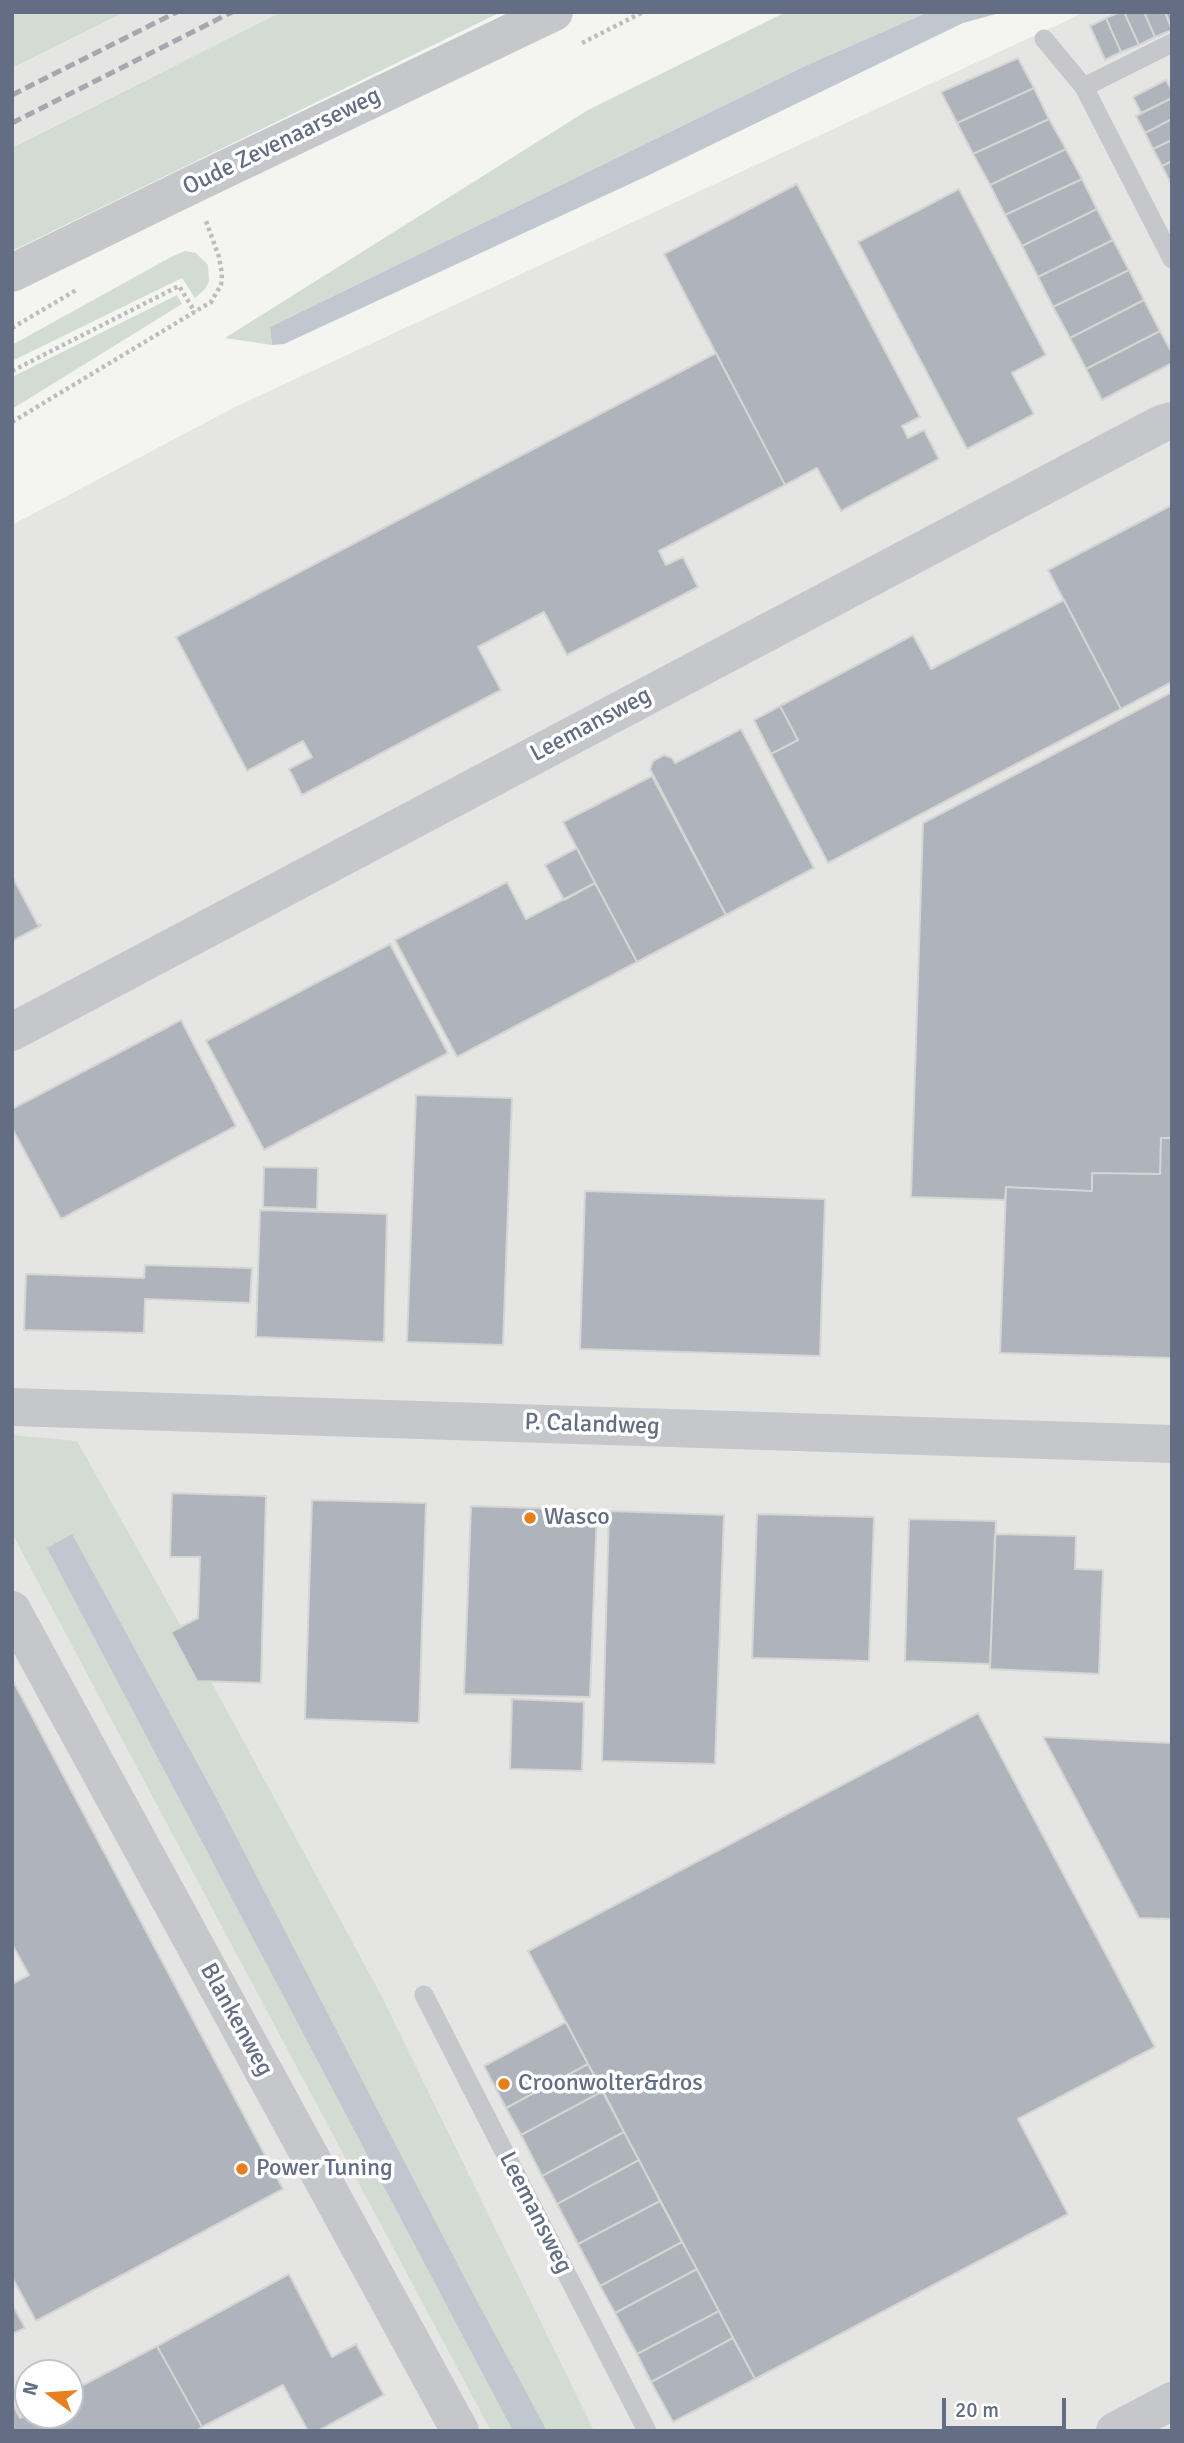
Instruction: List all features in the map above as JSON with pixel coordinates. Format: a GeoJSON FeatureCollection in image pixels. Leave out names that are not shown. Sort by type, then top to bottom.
{"type":"FeatureCollection","features":[{"type":"Feature","properties":{"kind":"street","name":"Oude Zevenaarseweg"},"geometry":{"type":"LineString","coordinates":[[12,273],[554,12]]}},
{"type":"Feature","properties":{"kind":"street","name":"Leemansweg"},"geometry":{"type":"LineString","coordinates":[[12,1032],[1161,424],[1172,421]]}},
{"type":"Feature","properties":{"kind":"street","name":"P. Calandweg"},"geometry":{"type":"LineString","coordinates":[[12,1407],[1172,1444]]}},
{"type":"Feature","properties":{"kind":"street","name":"Blankenweg"},"geometry":{"type":"LineString","coordinates":[[12,1610],[460,2431]]}},
{"type":"Feature","properties":{"kind":"street"},"geometry":{"type":"LineString","coordinates":[[1115,2431],[1172,2401]]}},
{"type":"Feature","properties":{"kind":"lane"},"geometry":{"type":"LineString","coordinates":[[1044,39],[1084,87],[1172,259]]}},
{"type":"Feature","properties":{"kind":"lane"},"geometry":{"type":"LineString","coordinates":[[1084,87],[1172,43]]}},
{"type":"Feature","properties":{"kind":"lane","name":"Leemansweg"},"geometry":{"type":"LineString","coordinates":[[424,1995],[647,2431]]}},
{"type":"Feature","properties":{"kind":"path"},"geometry":{"type":"LineString","coordinates":[[576,46],[643,12]]}},
{"type":"Feature","properties":{"kind":"path","name":"Oude Zevenaarseweg"},"geometry":{"type":"LineString","coordinates":[[12,422],[211,302],[222,285],[219,257],[207,224]]}},
{"type":"Feature","properties":{"kind":"path"},"geometry":{"type":"LineString","coordinates":[[12,371],[180,286],[195,312]]}},
{"type":"Feature","properties":{"kind":"shaded area"},"geometry":{"type":"Polygon","coordinates":[[[12,12],[125,12],[12,68],[12,12]]]}},
{"type":"Feature","properties":{"kind":"shaded area"},"geometry":{"type":"Polygon","coordinates":[[[125,12],[281,12],[12,148],[12,68],[125,12]]]}},
{"type":"Feature","properties":{"kind":"shaded area"},"geometry":{"type":"Polygon","coordinates":[[[281,12],[501,12],[12,251],[12,148],[281,12]]]}},
{"type":"Feature","properties":{"kind":"shaded area"},"geometry":{"type":"Polygon","coordinates":[[[786,12],[928,12],[805,66],[270,327],[272,345],[225,338],[588,110],[786,12]]]}},
{"type":"Feature","properties":{"kind":"shaded area"},"geometry":{"type":"Polygon","coordinates":[[[928,12],[1003,12],[963,23],[647,176],[284,344],[272,345],[270,327],[805,66],[928,12]]]}},
{"type":"Feature","properties":{"kind":"shaded area"},"geometry":{"type":"Polygon","coordinates":[[[1085,12],[1172,12],[1172,2431],[12,2431],[12,525],[235,407],[1085,12]]]}},
{"type":"Feature","properties":{"kind":"shaded area"},"geometry":{"type":"Polygon","coordinates":[[[185,251],[196,253],[208,265],[209,282],[195,298],[182,278],[12,361],[12,345],[185,251]]]}},
{"type":"Feature","properties":{"kind":"shaded area"},"geometry":{"type":"Polygon","coordinates":[[[177,295],[182,304],[12,409],[12,377],[177,295]]]}},
{"type":"Feature","properties":{"kind":"shaded area"},"geometry":{"type":"Polygon","coordinates":[[[12,1435],[77,1441],[192,1646],[190,1670],[206,1672],[382,1997],[594,2431],[491,2431],[12,1533],[12,1435]]]}},
{"type":"Feature","properties":{"kind":"shaded area"},"geometry":{"type":"Polygon","coordinates":[[[72,1534],[213,1792],[463,2275],[547,2431],[513,2431],[47,1548],[72,1534]]]}},
{"type":"Feature","properties":{"kind":"building"},"geometry":{"type":"Polygon","coordinates":[[[1124,12],[1139,45],[1121,52],[1106,18],[1124,12]]]}},
{"type":"Feature","properties":{"kind":"building"},"geometry":{"type":"Polygon","coordinates":[[[1124,12],[1144,12],[1155,37],[1139,45],[1124,12]]]}},
{"type":"Feature","properties":{"kind":"building"},"geometry":{"type":"Polygon","coordinates":[[[1144,12],[1165,12],[1172,30],[1155,37],[1144,12]]]}},
{"type":"Feature","properties":{"kind":"building"},"geometry":{"type":"Polygon","coordinates":[[[1165,12],[1172,12],[1172,28],[1165,12]]]}},
{"type":"Feature","properties":{"kind":"building"},"geometry":{"type":"Polygon","coordinates":[[[1106,18],[1121,52],[1105,60],[1090,26],[1106,18]]]}},
{"type":"Feature","properties":{"kind":"building"},"geometry":{"type":"Polygon","coordinates":[[[1018,58],[1034,88],[957,123],[941,92],[1018,58]]]}},
{"type":"Feature","properties":{"kind":"building"},"geometry":{"type":"Polygon","coordinates":[[[1166,80],[1172,91],[1172,98],[1141,113],[1133,97],[1166,80]]]}},
{"type":"Feature","properties":{"kind":"building"},"geometry":{"type":"Polygon","coordinates":[[[1034,88],[1049,119],[973,154],[957,123],[1034,88]]]}},
{"type":"Feature","properties":{"kind":"building"},"geometry":{"type":"Polygon","coordinates":[[[1172,98],[1172,119],[1145,133],[1136,116],[1172,98]]]}},
{"type":"Feature","properties":{"kind":"building"},"geometry":{"type":"Polygon","coordinates":[[[1049,119],[1066,149],[990,185],[973,154],[1049,119]]]}},
{"type":"Feature","properties":{"kind":"building"},"geometry":{"type":"Polygon","coordinates":[[[1172,119],[1172,140],[1153,149],[1145,133],[1172,119]]]}},
{"type":"Feature","properties":{"kind":"building"},"geometry":{"type":"Polygon","coordinates":[[[1172,140],[1172,161],[1162,166],[1153,149],[1172,140]]]}},
{"type":"Feature","properties":{"kind":"building"},"geometry":{"type":"Polygon","coordinates":[[[1066,149],[1082,179],[1005,215],[990,185],[1066,149]]]}},
{"type":"Feature","properties":{"kind":"building"},"geometry":{"type":"Polygon","coordinates":[[[1172,161],[1172,181],[1170,182],[1162,166],[1172,161]]]}},
{"type":"Feature","properties":{"kind":"building"},"geometry":{"type":"Polygon","coordinates":[[[1082,179],[1097,209],[1022,246],[1005,215],[1082,179]]]}},
{"type":"Feature","properties":{"kind":"building"},"geometry":{"type":"Polygon","coordinates":[[[797,184],[920,417],[902,426],[908,438],[924,430],[939,459],[841,511],[817,468],[785,485],[664,254],[797,184]]]}},
{"type":"Feature","properties":{"kind":"building"},"geometry":{"type":"Polygon","coordinates":[[[959,189],[1046,355],[1012,373],[1034,414],[967,449],[858,242],[959,189]]]}},
{"type":"Feature","properties":{"kind":"building"},"geometry":{"type":"Polygon","coordinates":[[[1097,209],[1113,240],[1038,277],[1022,246],[1097,209]]]}},
{"type":"Feature","properties":{"kind":"building"},"geometry":{"type":"Polygon","coordinates":[[[1113,240],[1129,270],[1053,307],[1038,277],[1113,240]]]}},
{"type":"Feature","properties":{"kind":"building"},"geometry":{"type":"Polygon","coordinates":[[[1129,270],[1144,300],[1070,338],[1053,307],[1129,270]]]}},
{"type":"Feature","properties":{"kind":"building"},"geometry":{"type":"Polygon","coordinates":[[[1144,300],[1160,331],[1086,369],[1070,338],[1144,300]]]}},
{"type":"Feature","properties":{"kind":"building"},"geometry":{"type":"Polygon","coordinates":[[[1160,331],[1172,353],[1172,363],[1102,400],[1086,369],[1160,331]]]}},
{"type":"Feature","properties":{"kind":"building"},"geometry":{"type":"Polygon","coordinates":[[[716,353],[785,485],[659,551],[666,565],[683,557],[698,587],[567,655],[544,612],[478,647],[501,690],[302,795],[289,769],[312,757],[303,741],[247,771],[176,637],[716,353]]]}},
{"type":"Feature","properties":{"kind":"building"},"geometry":{"type":"Polygon","coordinates":[[[1172,505],[1172,682],[1121,709],[1048,570],[1172,505]]]}},
{"type":"Feature","properties":{"kind":"building"},"geometry":{"type":"Polygon","coordinates":[[[1064,600],[1121,709],[828,863],[771,754],[798,740],[780,706],[913,635],[931,669],[1064,600]]]}},
{"type":"Feature","properties":{"kind":"building"},"geometry":{"type":"Polygon","coordinates":[[[1172,692],[1172,1138],[1161,1138],[1160,1174],[1092,1173],[1092,1191],[1006,1187],[1005,1200],[911,1197],[923,823],[1172,692]]]}},
{"type":"Feature","properties":{"kind":"building"},"geometry":{"type":"Polygon","coordinates":[[[780,706],[798,740],[771,754],[754,720],[780,706]]]}},
{"type":"Feature","properties":{"kind":"building"},"geometry":{"type":"Polygon","coordinates":[[[741,729],[814,868],[726,915],[650,769],[653,761],[664,755],[672,758],[675,763],[741,729]]]}},
{"type":"Feature","properties":{"kind":"building"},"geometry":{"type":"Polygon","coordinates":[[[652,776],[726,915],[637,962],[563,822],[652,776]]]}},
{"type":"Feature","properties":{"kind":"building"},"geometry":{"type":"Polygon","coordinates":[[[577,848],[595,883],[564,900],[545,865],[577,848]]]}},
{"type":"Feature","properties":{"kind":"building"},"geometry":{"type":"Polygon","coordinates":[[[12,876],[41,926],[12,941],[12,876]]]}},
{"type":"Feature","properties":{"kind":"building"},"geometry":{"type":"Polygon","coordinates":[[[507,882],[526,919],[595,883],[637,962],[457,1057],[395,940],[507,882]]]}},
{"type":"Feature","properties":{"kind":"building"},"geometry":{"type":"Polygon","coordinates":[[[390,944],[448,1053],[264,1150],[206,1041],[390,944]]]}},
{"type":"Feature","properties":{"kind":"building"},"geometry":{"type":"Polygon","coordinates":[[[181,1020],[236,1126],[61,1219],[12,1128],[12,1109],[181,1020]]]}},
{"type":"Feature","properties":{"kind":"building"},"geometry":{"type":"Polygon","coordinates":[[[416,1095],[512,1098],[503,1345],[407,1342],[416,1095]]]}},
{"type":"Feature","properties":{"kind":"building"},"geometry":{"type":"Polygon","coordinates":[[[1161,1138],[1172,1138],[1172,1358],[1000,1353],[1006,1187],[1092,1191],[1092,1173],[1160,1174],[1161,1138]]]}},
{"type":"Feature","properties":{"kind":"building"},"geometry":{"type":"Polygon","coordinates":[[[264,1167],[318,1168],[317,1209],[263,1207],[264,1167]]]}},
{"type":"Feature","properties":{"kind":"building"},"geometry":{"type":"Polygon","coordinates":[[[585,1191],[825,1199],[820,1356],[580,1349],[585,1191]]]}},
{"type":"Feature","properties":{"kind":"building"},"geometry":{"type":"Polygon","coordinates":[[[260,1210],[387,1214],[384,1342],[256,1337],[260,1210]]]}},
{"type":"Feature","properties":{"kind":"building"},"geometry":{"type":"Polygon","coordinates":[[[145,1265],[252,1268],[250,1303],[145,1299],[144,1333],[24,1330],[26,1274],[144,1278],[145,1265]]]}},
{"type":"Feature","properties":{"kind":"building"},"geometry":{"type":"Polygon","coordinates":[[[172,1493],[266,1496],[261,1683],[197,1681],[171,1632],[198,1618],[200,1557],[170,1557],[172,1493]]]}},
{"type":"Feature","properties":{"kind":"building"},"geometry":{"type":"Polygon","coordinates":[[[312,1500],[426,1503],[419,1723],[305,1719],[312,1500]]]}},
{"type":"Feature","properties":{"kind":"building"},"geometry":{"type":"Polygon","coordinates":[[[471,1506],[597,1510],[590,1697],[464,1694],[471,1506]]]}},
{"type":"Feature","properties":{"kind":"building"},"geometry":{"type":"Polygon","coordinates":[[[609,1511],[724,1515],[715,1764],[602,1761],[609,1511]]]}},
{"type":"Feature","properties":{"kind":"building"},"geometry":{"type":"Polygon","coordinates":[[[757,1514],[874,1517],[869,1661],[752,1658],[757,1514]]]}},
{"type":"Feature","properties":{"kind":"building"},"geometry":{"type":"Polygon","coordinates":[[[909,1519],[996,1521],[990,1664],[905,1661],[909,1519]]]}},
{"type":"Feature","properties":{"kind":"building"},"geometry":{"type":"Polygon","coordinates":[[[995,1534],[1076,1536],[1075,1569],[1103,1570],[1099,1674],[990,1669],[995,1534]]]}},
{"type":"Feature","properties":{"kind":"building"},"geometry":{"type":"Polygon","coordinates":[[[12,1679],[283,2189],[36,2321],[12,2277],[12,1984],[29,1975],[12,1944],[12,1679]]]}},
{"type":"Feature","properties":{"kind":"building"},"geometry":{"type":"Polygon","coordinates":[[[512,1699],[584,1702],[582,1771],[510,1769],[512,1699]]]}},
{"type":"Feature","properties":{"kind":"building"},"geometry":{"type":"Polygon","coordinates":[[[978,1713],[1155,2047],[1018,2119],[1068,2214],[755,2379],[528,1951],[978,1713]]]}},
{"type":"Feature","properties":{"kind":"building"},"geometry":{"type":"Polygon","coordinates":[[[1043,1737],[1172,1743],[1172,1919],[1139,1918],[1043,1737]]]}},
{"type":"Feature","properties":{"kind":"building"},"geometry":{"type":"Polygon","coordinates":[[[566,2022],[588,2064],[506,2108],[484,2066],[566,2022]]]}},
{"type":"Feature","properties":{"kind":"building"},"geometry":{"type":"Polygon","coordinates":[[[588,2064],[603,2091],[521,2135],[506,2108],[588,2064]]]}},
{"type":"Feature","properties":{"kind":"building"},"geometry":{"type":"Polygon","coordinates":[[[603,2091],[624,2132],[542,2176],[521,2135],[603,2091]]]}},
{"type":"Feature","properties":{"kind":"building"},"geometry":{"type":"Polygon","coordinates":[[[624,2132],[639,2160],[557,2204],[542,2176],[624,2132]]]}},
{"type":"Feature","properties":{"kind":"building"},"geometry":{"type":"Polygon","coordinates":[[[639,2160],[660,2201],[578,2244],[557,2204],[639,2160]]]}},
{"type":"Feature","properties":{"kind":"building"},"geometry":{"type":"Polygon","coordinates":[[[660,2201],[682,2242],[600,2286],[578,2244],[660,2201]]]}},
{"type":"Feature","properties":{"kind":"building"},"geometry":{"type":"Polygon","coordinates":[[[682,2242],[697,2269],[615,2313],[600,2286],[682,2242]]]}},
{"type":"Feature","properties":{"kind":"building"},"geometry":{"type":"Polygon","coordinates":[[[697,2269],[719,2311],[637,2354],[615,2313],[697,2269]]]}},
{"type":"Feature","properties":{"kind":"building"},"geometry":{"type":"Polygon","coordinates":[[[289,2274],[332,2357],[356,2344],[384,2395],[318,2431],[308,2431],[283,2385],[202,2427],[157,2346],[289,2274]]]}},
{"type":"Feature","properties":{"kind":"building"},"geometry":{"type":"Polygon","coordinates":[[[12,2304],[25,2328],[12,2334],[12,2304]]]}},
{"type":"Feature","properties":{"kind":"building"},"geometry":{"type":"Polygon","coordinates":[[[719,2311],[733,2338],[651,2382],[637,2354],[719,2311]]]}},
{"type":"Feature","properties":{"kind":"building"},"geometry":{"type":"Polygon","coordinates":[[[733,2338],[755,2379],[673,2422],[651,2382],[733,2338]]]}},
{"type":"Feature","properties":{"kind":"building"},"geometry":{"type":"Polygon","coordinates":[[[157,2346],[202,2427],[196,2431],[12,2431],[12,2403],[14,2429],[84,2429],[84,2385],[157,2346]]]}},
{"type":"Feature","properties":{"kind":"railway"},"geometry":{"type":"LineString","coordinates":[[12,95],[177,12]]}},
{"type":"Feature","properties":{"kind":"railway"},"geometry":{"type":"LineString","coordinates":[[12,123],[232,12]]}},
{"type":"Feature","properties":{"kind":"place","name":"Wasco"},"geometry":{"type":"Point","coordinates":[530,1518]}},
{"type":"Feature","properties":{"kind":"place","name":"Croonwolter&dros"},"geometry":{"type":"Point","coordinates":[504,2084]}},
{"type":"Feature","properties":{"kind":"place","name":"Power Tuning"},"geometry":{"type":"Point","coordinates":[242,2169]}}]}
